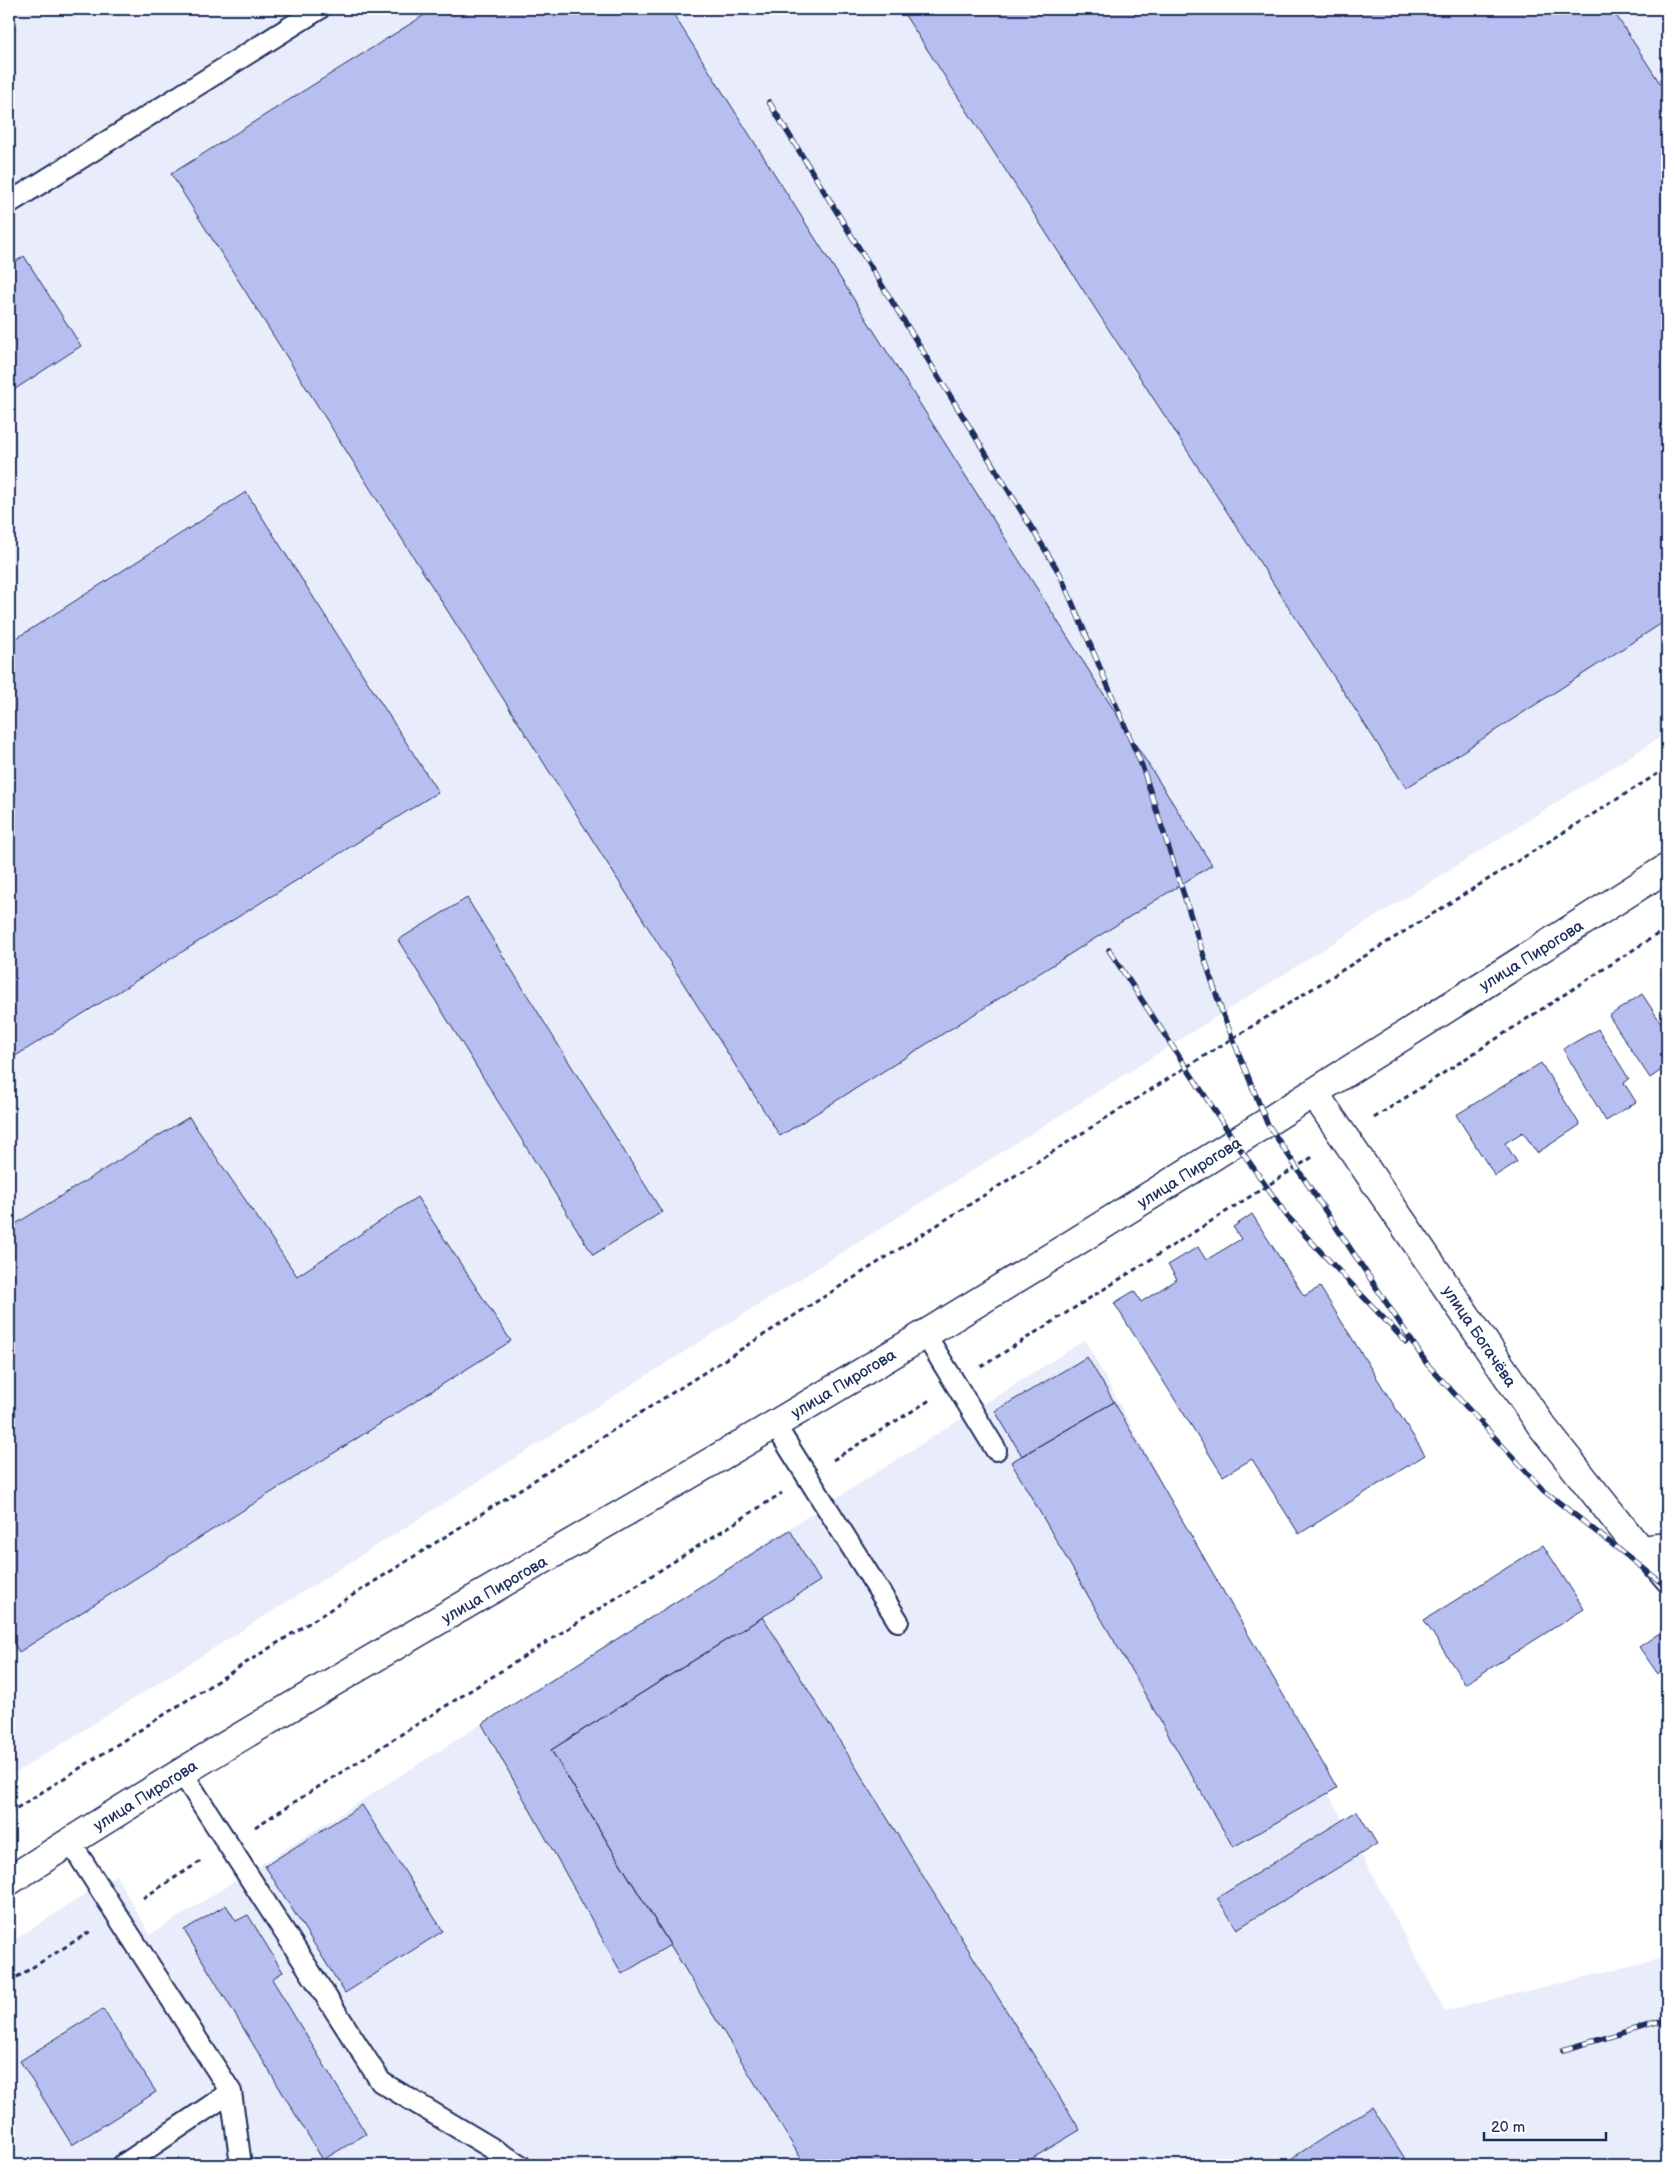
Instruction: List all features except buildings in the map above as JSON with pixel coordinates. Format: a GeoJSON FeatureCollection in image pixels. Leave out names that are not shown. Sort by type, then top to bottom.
{"type":"FeatureCollection","features":[{"type":"Feature","properties":{"kind":"street","name":"улица Пирогова"},"geometry":{"type":"LineString","coordinates":[[9,1881],[182,1771],[775,1425],[925,1334],[1314,1093],[1667,868]]}},
{"type":"Feature","properties":{"kind":"street","name":"улица Богачёва"},"geometry":{"type":"LineString","coordinates":[[1314,1093],[1541,1425],[1640,1550]]}},
{"type":"Feature","properties":{"kind":"street"},"geometry":{"type":"LineString","coordinates":[[1640,1550],[1667,1547]]}},
{"type":"Feature","properties":{"kind":"lane"},"geometry":{"type":"LineString","coordinates":[[9,203],[319,9]]}},
{"type":"Feature","properties":{"kind":"lane"},"geometry":{"type":"LineString","coordinates":[[925,1334],[996,1450]]}},
{"type":"Feature","properties":{"kind":"lane"},"geometry":{"type":"LineString","coordinates":[[775,1425],[898,1621]]}},
{"type":"Feature","properties":{"kind":"lane"},"geometry":{"type":"LineString","coordinates":[[1640,1550],[1667,1582]]}},
{"type":"Feature","properties":{"kind":"lane"},"geometry":{"type":"LineString","coordinates":[[182,1771],[382,2082],[520,2165]]}},
{"type":"Feature","properties":{"kind":"lane"},"geometry":{"type":"LineString","coordinates":[[70,1842],[231,2092],[241,2165]]}},
{"type":"Feature","properties":{"kind":"lane"},"geometry":{"type":"LineString","coordinates":[[123,2165],[231,2092]]}},
{"type":"Feature","properties":{"kind":"path"},"geometry":{"type":"LineString","coordinates":[[9,1814],[1177,1073],[1667,768]]}},
{"type":"Feature","properties":{"kind":"path"},"geometry":{"type":"LineString","coordinates":[[9,1982],[1344,1137],[1667,928]]}},
{"type":"Feature","properties":{"kind":"shaded area"},"geometry":{"type":"Polygon","coordinates":[[[9,9],[1667,9],[1667,733],[9,1777],[9,9]]]}},
{"type":"Feature","properties":{"kind":"shaded area"},"geometry":{"type":"Polygon","coordinates":[[[1085,1340],[1445,2011],[1667,1957],[1667,2165],[9,2165],[9,1943],[116,1875],[150,1935],[1085,1340]]]}},
{"type":"Feature","properties":{"kind":"railway"},"geometry":{"type":"LineString","coordinates":[[769,102],[1060,574],[1142,766],[1222,1012],[1267,1123],[1427,1364],[1543,1490],[1667,1587]]}},
{"type":"Feature","properties":{"kind":"railway"},"geometry":{"type":"LineString","coordinates":[[1109,950],[1236,1143],[1287,1216],[1406,1342]]}},
{"type":"Feature","properties":{"kind":"railway"},"geometry":{"type":"LineString","coordinates":[[1563,2050],[1667,2020]]}}]}
